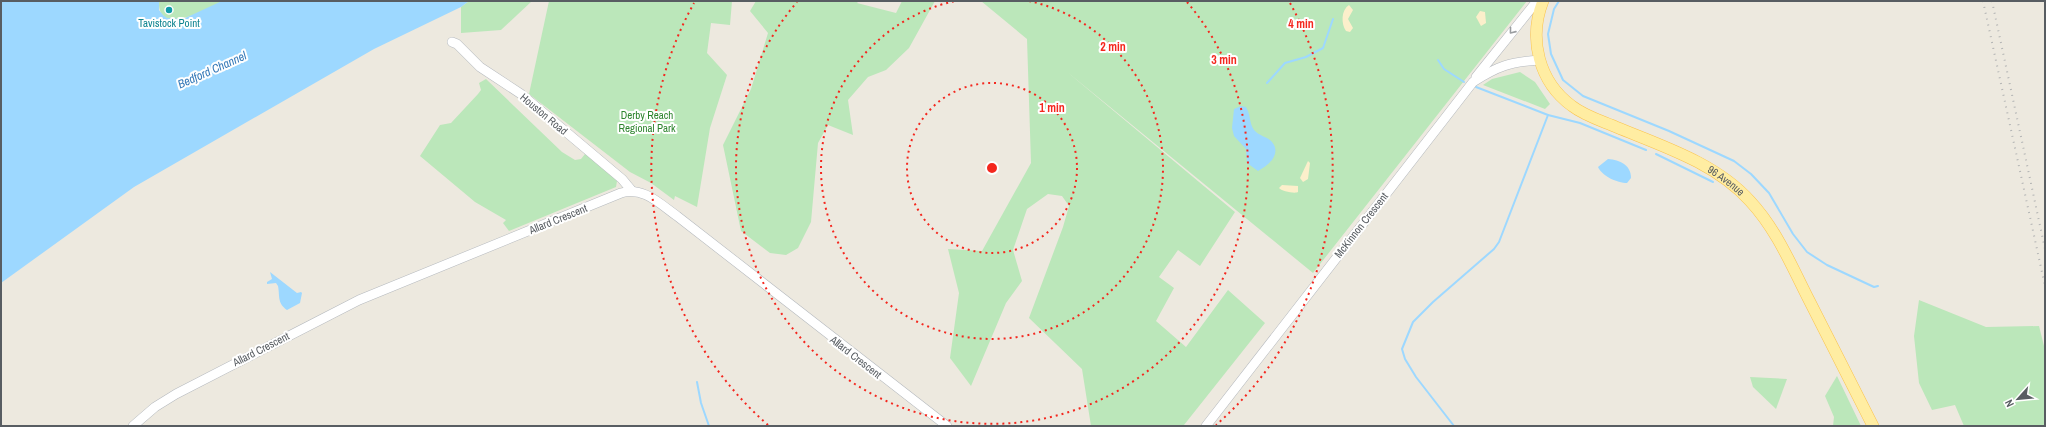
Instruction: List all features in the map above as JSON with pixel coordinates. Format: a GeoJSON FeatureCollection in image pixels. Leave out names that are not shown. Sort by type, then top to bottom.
{"type":"FeatureCollection","features":[{"type":"Feature","properties":{"kind":"main road","name":"96 Avenue"},"geometry":{"type":"LineString","coordinates":[[1543,1],[1537,24],[1536,42],[1539,60],[1552,85],[1573,107],[1707,167],[1728,181],[1749,199],[1777,238],[1873,426]]}},
{"type":"Feature","properties":{"kind":"street"},"geometry":{"type":"LineString","coordinates":[[1473,82],[1537,1]]}},
{"type":"Feature","properties":{"kind":"street","name":"Houston Road"},"geometry":{"type":"LineString","coordinates":[[452,42],[457,44],[480,67],[521,94],[622,179],[632,191]]}},
{"type":"Feature","properties":{"kind":"street","name":"McKinnon Crescent"},"geometry":{"type":"LineString","coordinates":[[1206,426],[1473,82],[1494,68],[1504,65],[1539,60]]}},
{"type":"Feature","properties":{"kind":"street","name":"Allard Crescent"},"geometry":{"type":"LineString","coordinates":[[133,426],[155,407],[176,394],[359,300],[621,193],[632,191],[649,196],[677,216],[947,426]]}},
{"type":"Feature","properties":{"kind":"green space"},"geometry":{"type":"Polygon","coordinates":[[[159,1],[224,1],[196,14],[185,18],[175,19],[166,18],[161,12],[159,1]]]}},
{"type":"Feature","properties":{"kind":"green space"},"geometry":{"type":"Polygon","coordinates":[[[469,1],[532,1],[501,30],[461,33],[461,7],[469,1]]]}},
{"type":"Feature","properties":{"kind":"green space","name":"Derby Reach Regional Park"},"geometry":{"type":"Polygon","coordinates":[[[549,1],[732,1],[730,25],[711,23],[707,53],[727,75],[710,128],[697,207],[675,196],[674,200],[651,183],[630,172],[529,94],[549,1]]]}},
{"type":"Feature","properties":{"kind":"green space"},"geometry":{"type":"Polygon","coordinates":[[[756,1],[859,1],[857,3],[896,13],[902,1],[935,1],[909,48],[886,70],[868,77],[848,100],[853,135],[828,125],[818,143],[811,222],[798,248],[786,255],[770,253],[741,231],[723,145],[751,89],[768,33],[750,11],[756,1]]]}},
{"type":"Feature","properties":{"kind":"green space"},"geometry":{"type":"Polygon","coordinates":[[[981,1],[1527,1],[1313,273],[1066,71],[1235,212],[1200,266],[1178,250],[1159,277],[1174,288],[1156,321],[1186,347],[1228,290],[1265,323],[1184,425],[1091,426],[1082,369],[1029,318],[1063,227],[1069,206],[1062,196],[1048,194],[1027,209],[1013,250],[1022,281],[1006,303],[971,386],[950,358],[959,293],[948,249],[982,251],[1031,163],[1027,39],[981,1]]]}},
{"type":"Feature","properties":{"kind":"green space"},"geometry":{"type":"Polygon","coordinates":[[[1520,72],[1535,82],[1550,104],[1545,109],[1483,85],[1492,79],[1520,72]]]}},
{"type":"Feature","properties":{"kind":"green space"},"geometry":{"type":"Polygon","coordinates":[[[486,79],[562,152],[575,160],[581,159],[585,154],[615,178],[617,181],[616,187],[509,231],[503,223],[506,220],[475,202],[420,156],[440,125],[451,123],[478,94],[481,90],[479,83],[486,79]]]}},
{"type":"Feature","properties":{"kind":"green space"},"geometry":{"type":"Polygon","coordinates":[[[1919,300],[1986,327],[2039,326],[2045,350],[2045,426],[1964,426],[1955,405],[1932,410],[1919,383],[1914,336],[1919,300]]]}},
{"type":"Feature","properties":{"kind":"green space"},"geometry":{"type":"Polygon","coordinates":[[[1837,376],[1861,426],[1833,426],[1834,417],[1825,396],[1837,376]]]}},
{"type":"Feature","properties":{"kind":"green space"},"geometry":{"type":"Polygon","coordinates":[[[1750,377],[1787,379],[1776,409],[1753,387],[1750,377]]]}},
{"type":"Feature","properties":{"kind":"sand"},"geometry":{"type":"Polygon","coordinates":[[[1349,5],[1353,10],[1348,19],[1353,28],[1350,32],[1346,31],[1344,28],[1343,21],[1344,10],[1349,5]]]}},
{"type":"Feature","properties":{"kind":"sand"},"geometry":{"type":"Polygon","coordinates":[[[1480,11],[1485,12],[1486,23],[1481,26],[1476,17],[1480,11]]]}},
{"type":"Feature","properties":{"kind":"sand"},"geometry":{"type":"Polygon","coordinates":[[[1308,161],[1310,163],[1308,179],[1303,182],[1300,178],[1308,161]]]}},
{"type":"Feature","properties":{"kind":"sand"},"geometry":{"type":"Polygon","coordinates":[[[1282,185],[1298,186],[1298,192],[1296,193],[1282,190],[1279,188],[1282,185]]]}},
{"type":"Feature","properties":{"kind":"water","name":"Bedford Channel"},"geometry":{"type":"Polygon","coordinates":[[[1,1],[159,1],[159,10],[167,18],[183,19],[222,1],[469,1],[461,7],[374,49],[134,187],[1,283],[1,1]]]}},
{"type":"Feature","properties":{"kind":"water"},"geometry":{"type":"Polygon","coordinates":[[[1241,106],[1246,107],[1254,130],[1258,134],[1270,140],[1275,146],[1275,155],[1266,166],[1258,171],[1247,163],[1246,149],[1234,136],[1232,128],[1234,109],[1241,106]]]}},
{"type":"Feature","properties":{"kind":"water"},"geometry":{"type":"Polygon","coordinates":[[[1608,159],[1621,162],[1627,167],[1631,173],[1631,178],[1627,183],[1619,182],[1610,178],[1600,170],[1598,167],[1608,159]]]}},
{"type":"Feature","properties":{"kind":"water"},"geometry":{"type":"Polygon","coordinates":[[[270,272],[297,293],[302,293],[300,303],[287,310],[282,305],[276,283],[267,284],[267,282],[272,279],[270,272]]]}},
{"type":"Feature","properties":{"kind":"waterway"},"geometry":{"type":"LineString","coordinates":[[1559,1],[1554,9],[1548,34],[1551,54],[1563,80],[1583,96],[1669,131],[1734,161],[1751,174],[1769,193],[1793,234],[1807,252],[1827,265],[1874,287],[1878,286]]}},
{"type":"Feature","properties":{"kind":"waterway"},"geometry":{"type":"LineString","coordinates":[[1267,83],[1285,63],[1306,57],[1323,48],[1333,19]]}},
{"type":"Feature","properties":{"kind":"waterway"},"geometry":{"type":"LineString","coordinates":[[1438,60],[1444,69],[1464,82]]}},
{"type":"Feature","properties":{"kind":"waterway"},"geometry":{"type":"LineString","coordinates":[[1476,87],[1548,115],[1580,123],[1646,150]]}},
{"type":"Feature","properties":{"kind":"waterway"},"geometry":{"type":"LineString","coordinates":[[1454,426],[1416,377],[1405,359],[1402,349],[1413,322],[1433,302],[1494,249],[1499,242],[1548,115]]}},
{"type":"Feature","properties":{"kind":"waterway"},"geometry":{"type":"LineString","coordinates":[[1656,154],[1713,182]]}},
{"type":"Feature","properties":{"kind":"waterway"},"geometry":{"type":"LineString","coordinates":[[697,382],[701,403],[709,426]]}},
{"type":"Feature","properties":{"kind":"railway"},"geometry":{"type":"LineString","coordinates":[[1983,1],[2045,286]]}},
{"type":"Feature","properties":{"kind":"railway"},"geometry":{"type":"LineString","coordinates":[[1992,1],[2045,249]]}},
{"type":"Feature","properties":{"kind":"place","name":"Tavistock Point"},"geometry":{"type":"Point","coordinates":[169,10]}}]}
